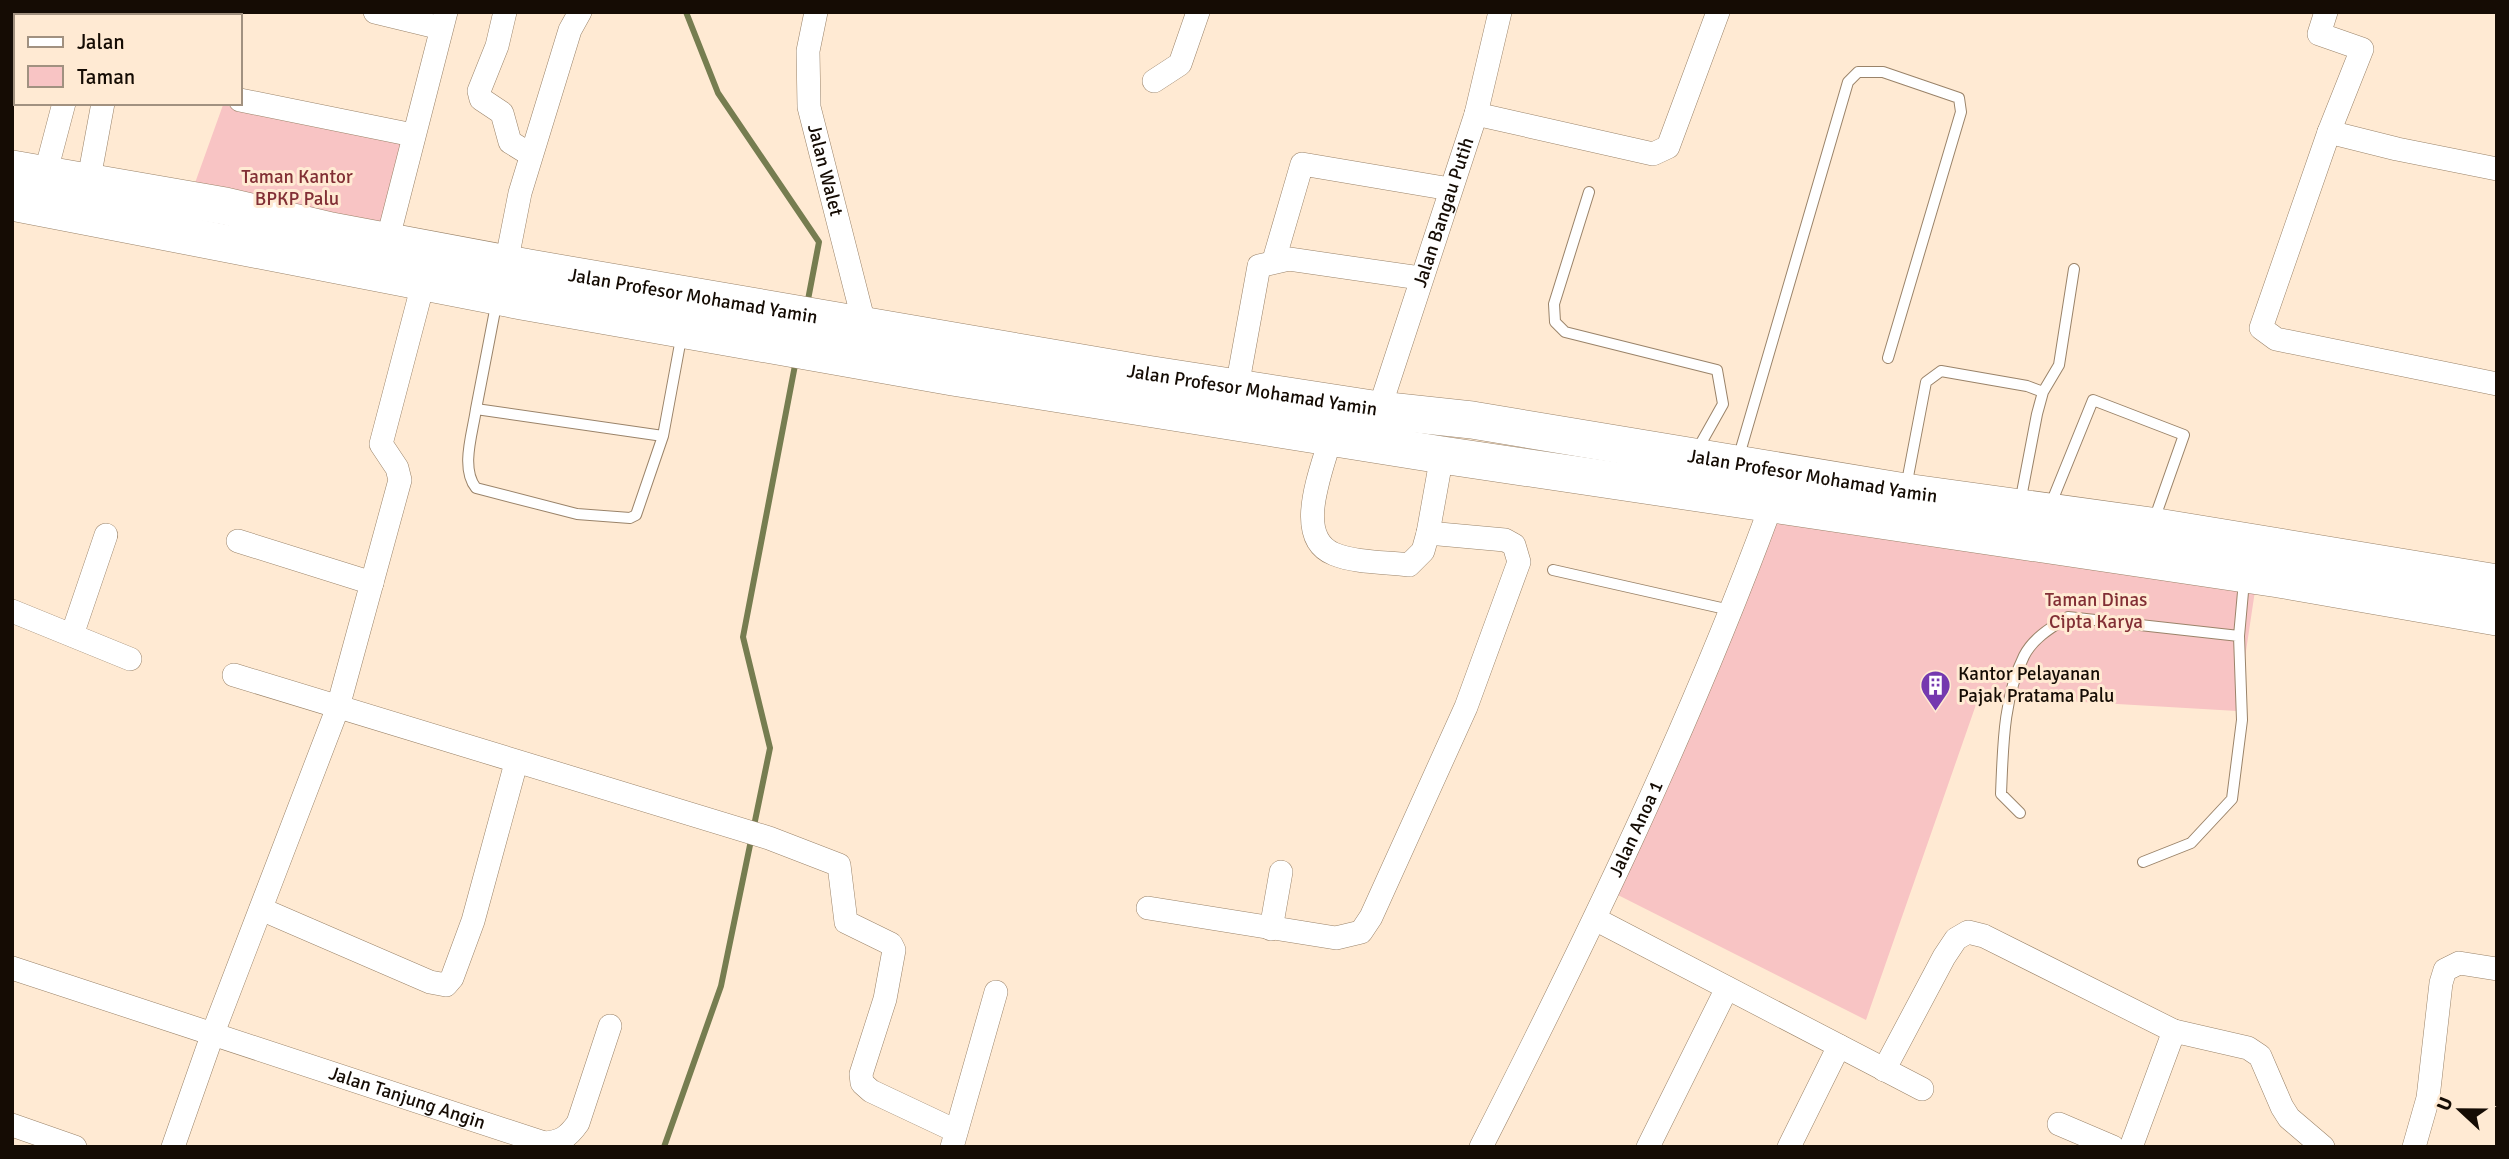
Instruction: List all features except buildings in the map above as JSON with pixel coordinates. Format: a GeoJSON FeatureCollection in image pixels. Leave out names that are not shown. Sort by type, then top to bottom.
{"type":"FeatureCollection","features":[{"type":"Feature","properties":{"kind":"main road","name":"Jalan Profesor Mohamad Yamin"},"geometry":{"type":"LineString","coordinates":[[29,172],[225,206],[387,242],[682,331],[783,330],[850,335],[1237,387],[1379,410],[1472,420],[1905,492],[2034,508],[2497,583]]}},
{"type":"Feature","properties":{"kind":"main road","name":"Jalan Profesor Mohamad Yamin"},"geometry":{"type":"LineString","coordinates":[[12,202],[424,281],[514,282],[783,330]]}},
{"type":"Feature","properties":{"kind":"main road","name":"Jalan Profesor Mohamad Yamin"},"geometry":{"type":"LineString","coordinates":[[850,335],[1331,436],[2245,574],[2497,617]]}},
{"type":"Feature","properties":{"kind":"street"},"geometry":{"type":"LineString","coordinates":[[374,12],[444,20],[387,242]]}},
{"type":"Feature","properties":{"kind":"street"},"geometry":{"type":"LineString","coordinates":[[505,12],[497,46],[479,90],[481,99],[502,113],[510,142],[517,150],[531,155]]}},
{"type":"Feature","properties":{"kind":"street"},"geometry":{"type":"LineString","coordinates":[[514,282],[531,155],[569,30],[580,12]]}},
{"type":"Feature","properties":{"kind":"street","name":"Jalan Walet"},"geometry":{"type":"LineString","coordinates":[[816,12],[808,51],[809,107],[850,335]]}},
{"type":"Feature","properties":{"kind":"street"},"geometry":{"type":"LineString","coordinates":[[1154,81],[1180,64],[1198,12]]}},
{"type":"Feature","properties":{"kind":"street","name":"Jalan Bangau Putih"},"geometry":{"type":"LineString","coordinates":[[1379,410],[1420,278],[1476,114],[1500,12]]}},
{"type":"Feature","properties":{"kind":"street"},"geometry":{"type":"LineString","coordinates":[[1476,114],[1653,153],[1668,147],[1718,12]]}},
{"type":"Feature","properties":{"kind":"street"},"geometry":{"type":"LineString","coordinates":[[2326,12],[2319,34],[2362,49],[2329,132],[2261,328],[2276,339],[2497,384]]}},
{"type":"Feature","properties":{"kind":"street"},"geometry":{"type":"LineString","coordinates":[[242,100],[413,135]]}},
{"type":"Feature","properties":{"kind":"street"},"geometry":{"type":"LineString","coordinates":[[29,172],[63,105]]}},
{"type":"Feature","properties":{"kind":"street"},"geometry":{"type":"LineString","coordinates":[[88,184],[103,105]]}},
{"type":"Feature","properties":{"kind":"street"},"geometry":{"type":"LineString","coordinates":[[2329,132],[2497,169]]}},
{"type":"Feature","properties":{"kind":"street"},"geometry":{"type":"LineString","coordinates":[[1274,260],[1303,164],[1450,189]]}},
{"type":"Feature","properties":{"kind":"street"},"geometry":{"type":"LineString","coordinates":[[1237,387],[1259,266],[1289,258],[1420,278]]}},
{"type":"Feature","properties":{"kind":"street"},"geometry":{"type":"LineString","coordinates":[[173,1147],[213,1033],[338,707],[400,480],[397,468],[381,444],[424,281]]}},
{"type":"Feature","properties":{"kind":"street"},"geometry":{"type":"LineString","coordinates":[[1331,436],[1310,517],[1317,540],[1335,554],[1409,565],[1423,551],[1429,533],[1442,454]]}},
{"type":"Feature","properties":{"kind":"street","name":"Jalan Anoa 1"},"geometry":{"type":"LineString","coordinates":[[1481,1147],[1595,919],[1730,610],[1772,503]]}},
{"type":"Feature","properties":{"kind":"street"},"geometry":{"type":"LineString","coordinates":[[1148,908],[1336,938],[1361,932],[1371,917],[1466,707],[1519,562],[1514,545],[1496,538],[1429,533]]}},
{"type":"Feature","properties":{"kind":"street"},"geometry":{"type":"LineString","coordinates":[[72,635],[106,536]]}},
{"type":"Feature","properties":{"kind":"street"},"geometry":{"type":"LineString","coordinates":[[238,541],[372,583]]}},
{"type":"Feature","properties":{"kind":"street"},"geometry":{"type":"LineString","coordinates":[[12,611],[130,659]]}},
{"type":"Feature","properties":{"kind":"street"},"geometry":{"type":"LineString","coordinates":[[234,675],[769,838],[839,864],[845,915],[849,926],[891,944],[894,950],[885,999],[861,1074],[862,1083],[870,1091],[954,1139],[996,992]]}},
{"type":"Feature","properties":{"kind":"street"},"geometry":{"type":"LineString","coordinates":[[261,909],[430,982],[446,985],[452,978],[473,921],[516,763]]}},
{"type":"Feature","properties":{"kind":"street"},"geometry":{"type":"LineString","coordinates":[[1271,929],[1281,872]]}},
{"type":"Feature","properties":{"kind":"street"},"geometry":{"type":"LineString","coordinates":[[1595,919],[1922,1089]]}},
{"type":"Feature","properties":{"kind":"street"},"geometry":{"type":"LineString","coordinates":[[1884,1070],[1944,957],[1956,939],[1968,932],[1984,936],[2174,1031],[2248,1048],[2260,1056],[2281,1107],[2323,1147]]}},
{"type":"Feature","properties":{"kind":"street"},"geometry":{"type":"LineString","coordinates":[[2414,1147],[2428,1098],[2441,983],[2445,970],[2459,963],[2497,969]]}},
{"type":"Feature","properties":{"kind":"street","name":"Jalan Tanjung Angin"},"geometry":{"type":"LineString","coordinates":[[12,968],[544,1143],[558,1142],[569,1136],[578,1123],[610,1026]]}},
{"type":"Feature","properties":{"kind":"street"},"geometry":{"type":"LineString","coordinates":[[1648,1147],[1727,988]]}},
{"type":"Feature","properties":{"kind":"street"},"geometry":{"type":"LineString","coordinates":[[2131,1147],[2174,1031]]}},
{"type":"Feature","properties":{"kind":"street"},"geometry":{"type":"LineString","coordinates":[[1789,1147],[1839,1046]]}},
{"type":"Feature","properties":{"kind":"street"},"geometry":{"type":"LineString","coordinates":[[2059,1124],[2113,1147]]}},
{"type":"Feature","properties":{"kind":"street"},"geometry":{"type":"LineString","coordinates":[[12,1125],[65,1145]]}},
{"type":"Feature","properties":{"kind":"lane"},"geometry":{"type":"LineString","coordinates":[[1737,465],[1848,82],[1858,72],[1883,72],[1959,98],[1961,112],[1888,358]]}},
{"type":"Feature","properties":{"kind":"lane"},"geometry":{"type":"LineString","coordinates":[[1589,192],[1553,303],[1555,323],[1565,332],[1717,370],[1723,404],[1692,457]]}},
{"type":"Feature","properties":{"kind":"lane"},"geometry":{"type":"LineString","coordinates":[[2034,508],[2043,392],[2059,365],[2074,269]]}},
{"type":"Feature","properties":{"kind":"lane"},"geometry":{"type":"LineString","coordinates":[[514,282],[476,409],[468,460],[470,481],[476,488],[578,514],[630,518],[636,515],[663,436],[682,331]]}},
{"type":"Feature","properties":{"kind":"lane"},"geometry":{"type":"LineString","coordinates":[[1905,492],[1926,382],[1932,375],[1941,371],[2026,386],[2043,392]]}},
{"type":"Feature","properties":{"kind":"lane"},"geometry":{"type":"LineString","coordinates":[[2034,508],[2093,400],[2184,435],[2151,526]]}},
{"type":"Feature","properties":{"kind":"lane"},"geometry":{"type":"LineString","coordinates":[[476,409],[663,436]]}},
{"type":"Feature","properties":{"kind":"lane"},"geometry":{"type":"LineString","coordinates":[[1553,570],[1730,610]]}},
{"type":"Feature","properties":{"kind":"lane"},"geometry":{"type":"LineString","coordinates":[[2143,862],[2191,843],[2232,799],[2242,720],[2239,636],[2245,574]]}},
{"type":"Feature","properties":{"kind":"lane"},"geometry":{"type":"LineString","coordinates":[[2020,813],[2001,794],[2004,719],[2024,655],[2044,631],[2068,617],[2239,636]]}},
{"type":"Feature","properties":{"kind":"green space","name":"Taman Kantor BPKP Palu"},"geometry":{"type":"Polygon","coordinates":[[[223,105],[411,143],[398,235],[181,222],[223,105]]]}},
{"type":"Feature","properties":{"kind":"green space","name":"Taman Dinas Cipta Karya"},"geometry":{"type":"Polygon","coordinates":[[[1795,473],[2262,544],[2237,711],[1979,696],[1866,1020],[1608,890],[1795,473]]]}},
{"type":"Feature","properties":{"kind":"waterway"},"geometry":{"type":"LineString","coordinates":[[686,12],[718,93],[819,242],[807,305]]}},
{"type":"Feature","properties":{"kind":"waterway"},"geometry":{"type":"LineString","coordinates":[[664,1147],[721,986],[770,748],[743,637],[796,360]]}},
{"type":"Feature","properties":{"kind":"place","name":"Kantor Pelayanan Pajak Pratama Palu"},"geometry":{"type":"Point","coordinates":[1935,712]}}]}
